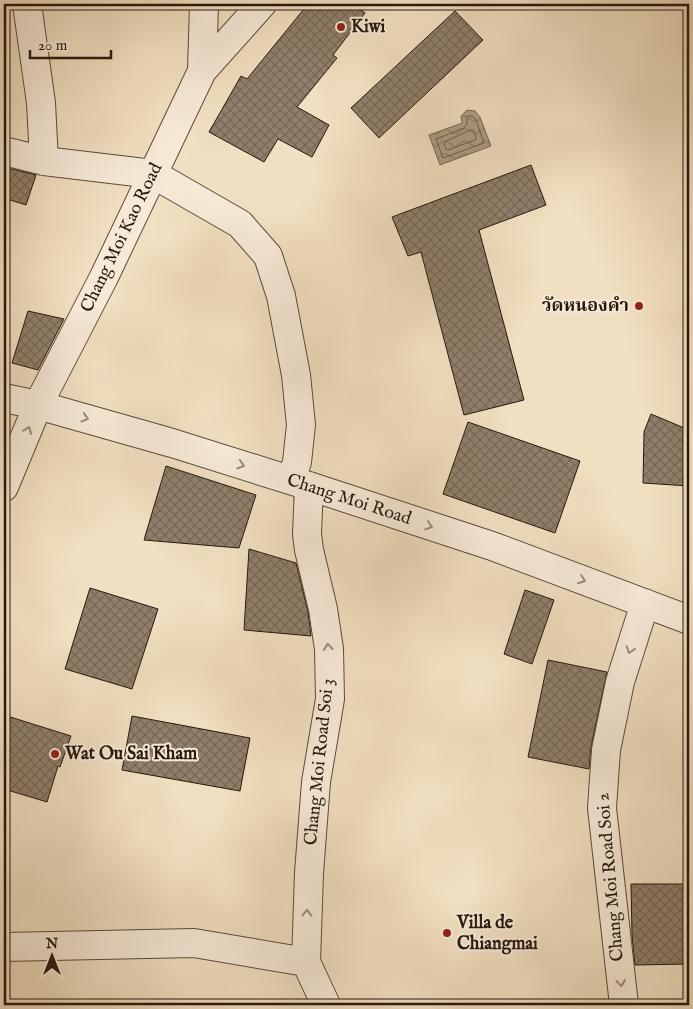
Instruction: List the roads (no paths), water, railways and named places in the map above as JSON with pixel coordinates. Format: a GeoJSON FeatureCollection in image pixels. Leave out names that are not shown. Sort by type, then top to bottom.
{"type":"FeatureCollection","features":[{"type":"Feature","properties":{"kind":"street"},"geometry":{"type":"LineString","coordinates":[[27,4],[41,103],[44,161]]}},
{"type":"Feature","properties":{"kind":"street"},"geometry":{"type":"LineString","coordinates":[[202,71],[204,4]]}},
{"type":"Feature","properties":{"kind":"street","name":"Chang Moi Kao Road"},"geometry":{"type":"LineString","coordinates":[[4,487],[38,405],[104,277],[202,71],[262,4]]}},
{"type":"Feature","properties":{"kind":"street"},"geometry":{"type":"LineString","coordinates":[[4,151],[44,161],[153,174]]}},
{"type":"Feature","properties":{"kind":"street","name":"Chang Moi Road Soi 3"},"geometry":{"type":"LineString","coordinates":[[153,174],[240,224],[268,256],[281,296],[296,375],[300,424],[297,462],[309,550],[323,609],[329,649],[330,699],[316,782],[309,873],[306,962],[326,1005]]}},
{"type":"Feature","properties":{"kind":"street","name":"Chang Moi Road"},"geometry":{"type":"LineString","coordinates":[[4,398],[38,405],[172,443],[300,483],[492,546],[689,620]]}},
{"type":"Feature","properties":{"kind":"street","name":"Chang Moi Road Soi 2"},"geometry":{"type":"LineString","coordinates":[[624,1005],[602,808],[606,750],[620,682],[645,603]]}},
{"type":"Feature","properties":{"kind":"street"},"geometry":{"type":"LineString","coordinates":[[4,947],[194,943],[306,962]]}},
{"type":"Feature","properties":{"kind":"water"},"geometry":{"type":"Polygon","coordinates":[[[467,110],[475,111],[480,117],[491,146],[440,165],[429,135],[462,123],[461,116],[467,110]]]}},
{"type":"Feature","properties":{"kind":"place","name":"Kiwi"},"geometry":{"type":"Point","coordinates":[341,27]}},
{"type":"Feature","properties":{"kind":"place","name":"วัดหนองคำ"},"geometry":{"type":"Point","coordinates":[639,306]}},
{"type":"Feature","properties":{"kind":"place","name":"Wat Ou Sai Kham"},"geometry":{"type":"Point","coordinates":[55,754]}},
{"type":"Feature","properties":{"kind":"place","name":"Villa de Chiangmai"},"geometry":{"type":"Point","coordinates":[447,933]}}]}
